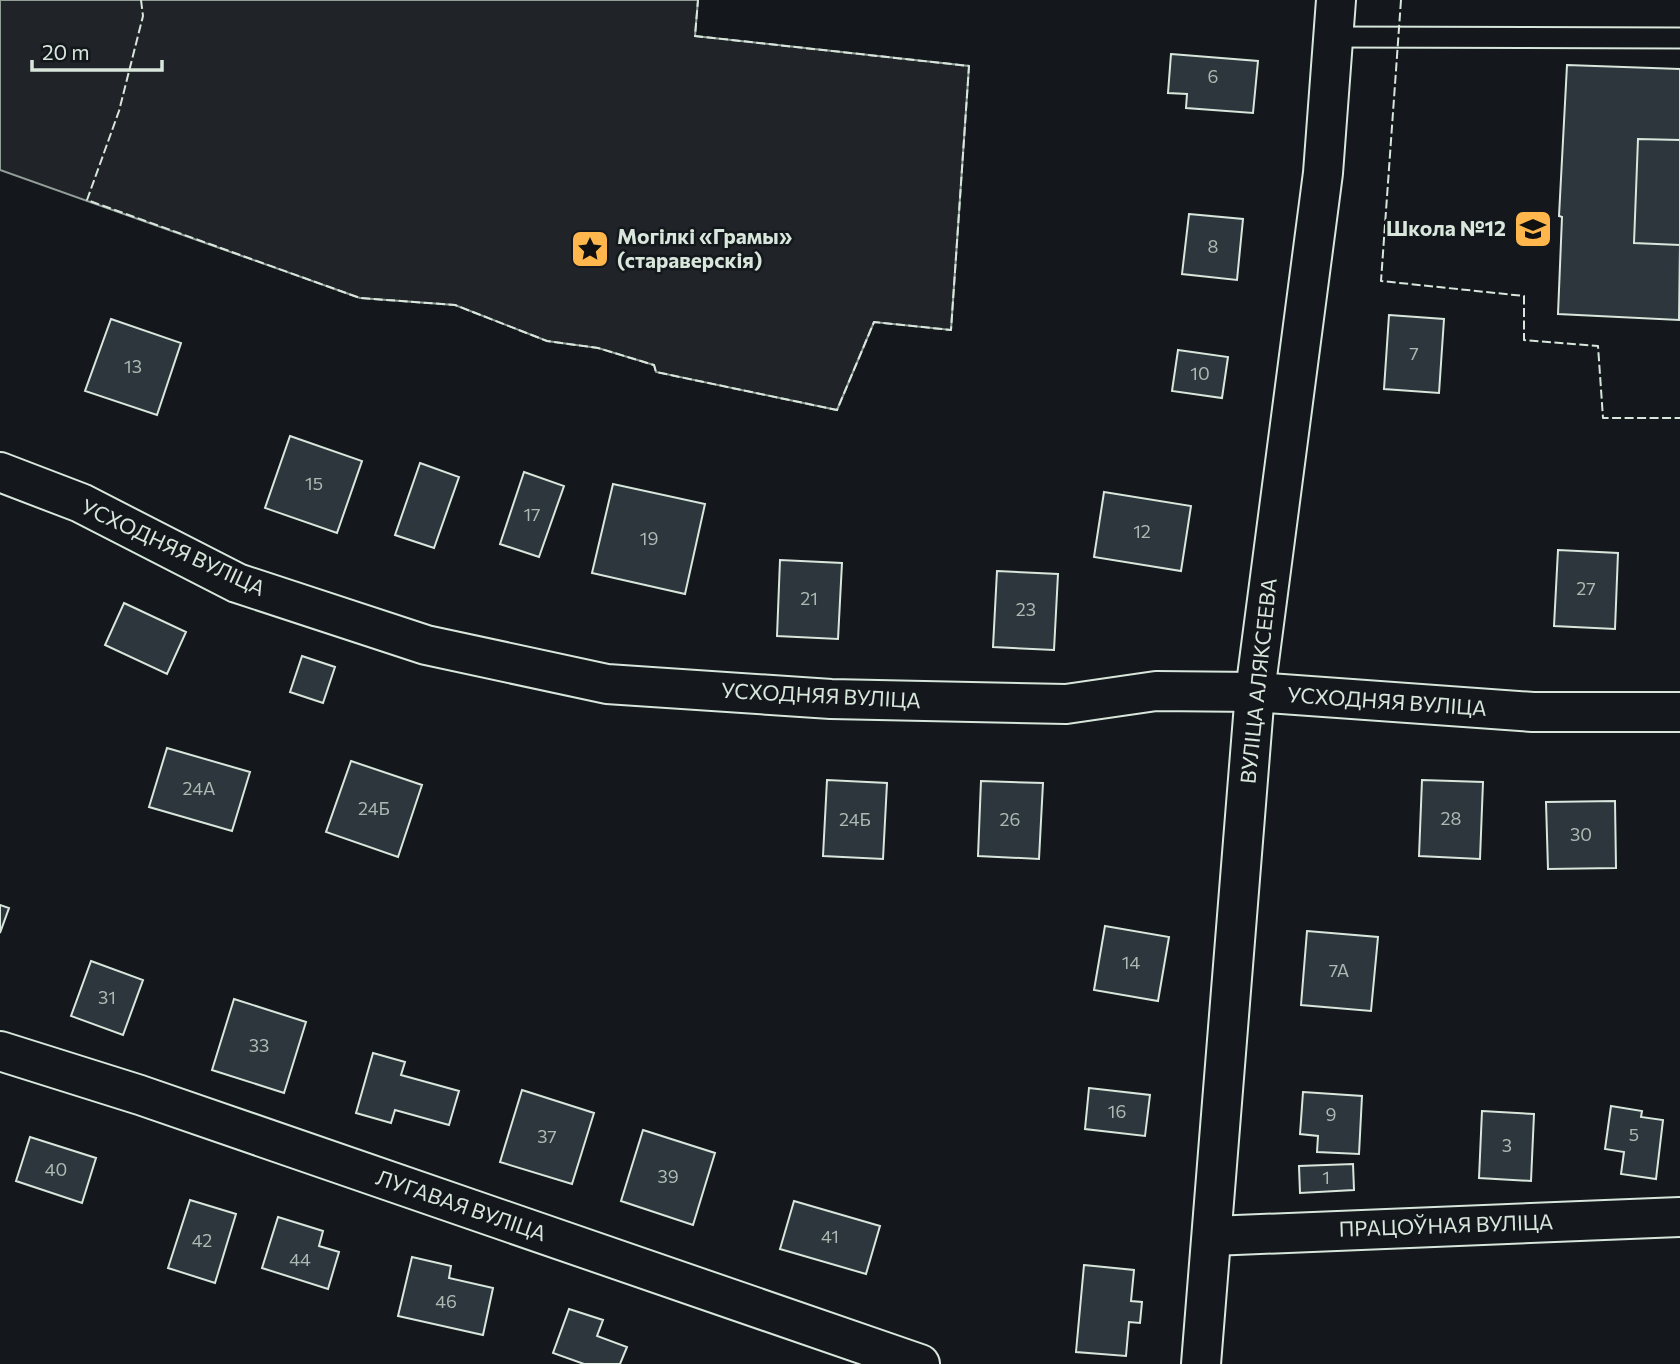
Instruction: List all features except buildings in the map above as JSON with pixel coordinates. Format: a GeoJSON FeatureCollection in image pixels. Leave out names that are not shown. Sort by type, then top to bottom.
{"type":"FeatureCollection","features":[{"type":"Feature","properties":{"kind":"street","name":"ВУЛІЦА АЛЯКСЕЕВА"},"geometry":{"type":"LineString","coordinates":[[1201,1364],[1255,692],[1322,173],[1336,0]]}},
{"type":"Feature","properties":{"kind":"street","name":"УСХОДНЯЯ ВУЛІЦА"},"geometry":{"type":"LineString","coordinates":[[0,472],[81,503],[237,583],[426,645],[607,684],[831,699],[1066,704],[1156,691],[1255,692],[1533,712],[1680,712]]}},
{"type":"Feature","properties":{"kind":"street","name":"ЛУГАВАЯ ВУЛІЦА"},"geometry":{"type":"LineString","coordinates":[[0,1051],[140,1095],[920,1364]]}},
{"type":"Feature","properties":{"kind":"street","name":"ПРАЦОЎНАЯ ВУЛІЦА"},"geometry":{"type":"LineString","coordinates":[[1212,1236],[1680,1217]]}},
{"type":"Feature","properties":{"kind":"lane"},"geometry":{"type":"LineString","coordinates":[[1333,37],[1680,38]]}},
{"type":"Feature","properties":{"kind":"shaded area","name":"Могілкі «Грамы» (стараверскія)"},"geometry":{"type":"Polygon","coordinates":[[[0,0],[698,0],[695,36],[969,66],[951,330],[874,322],[837,410],[656,372],[654,365],[598,348],[547,341],[455,305],[360,298],[0,170],[0,0]]]}},
{"type":"Feature","properties":{"kind":"fence"},"geometry":{"type":"LineString","coordinates":[[141,0],[143,16],[119,111],[87,200],[360,298],[455,305],[547,341],[598,348],[654,365],[656,372],[837,410],[874,322],[951,330],[969,66],[695,36],[698,0]]}},
{"type":"Feature","properties":{"kind":"fence"},"geometry":{"type":"LineString","coordinates":[[1401,0],[1381,281],[1524,296],[1524,340],[1598,346],[1603,418],[1680,418]]}},
{"type":"Feature","properties":{"kind":"place","name":"Школа №12"},"geometry":{"type":"Point","coordinates":[1533,229]}},
{"type":"Feature","properties":{"kind":"place","name":"Могілкі «Грамы» (стараверскія)"},"geometry":{"type":"Point","coordinates":[590,249]}}]}
